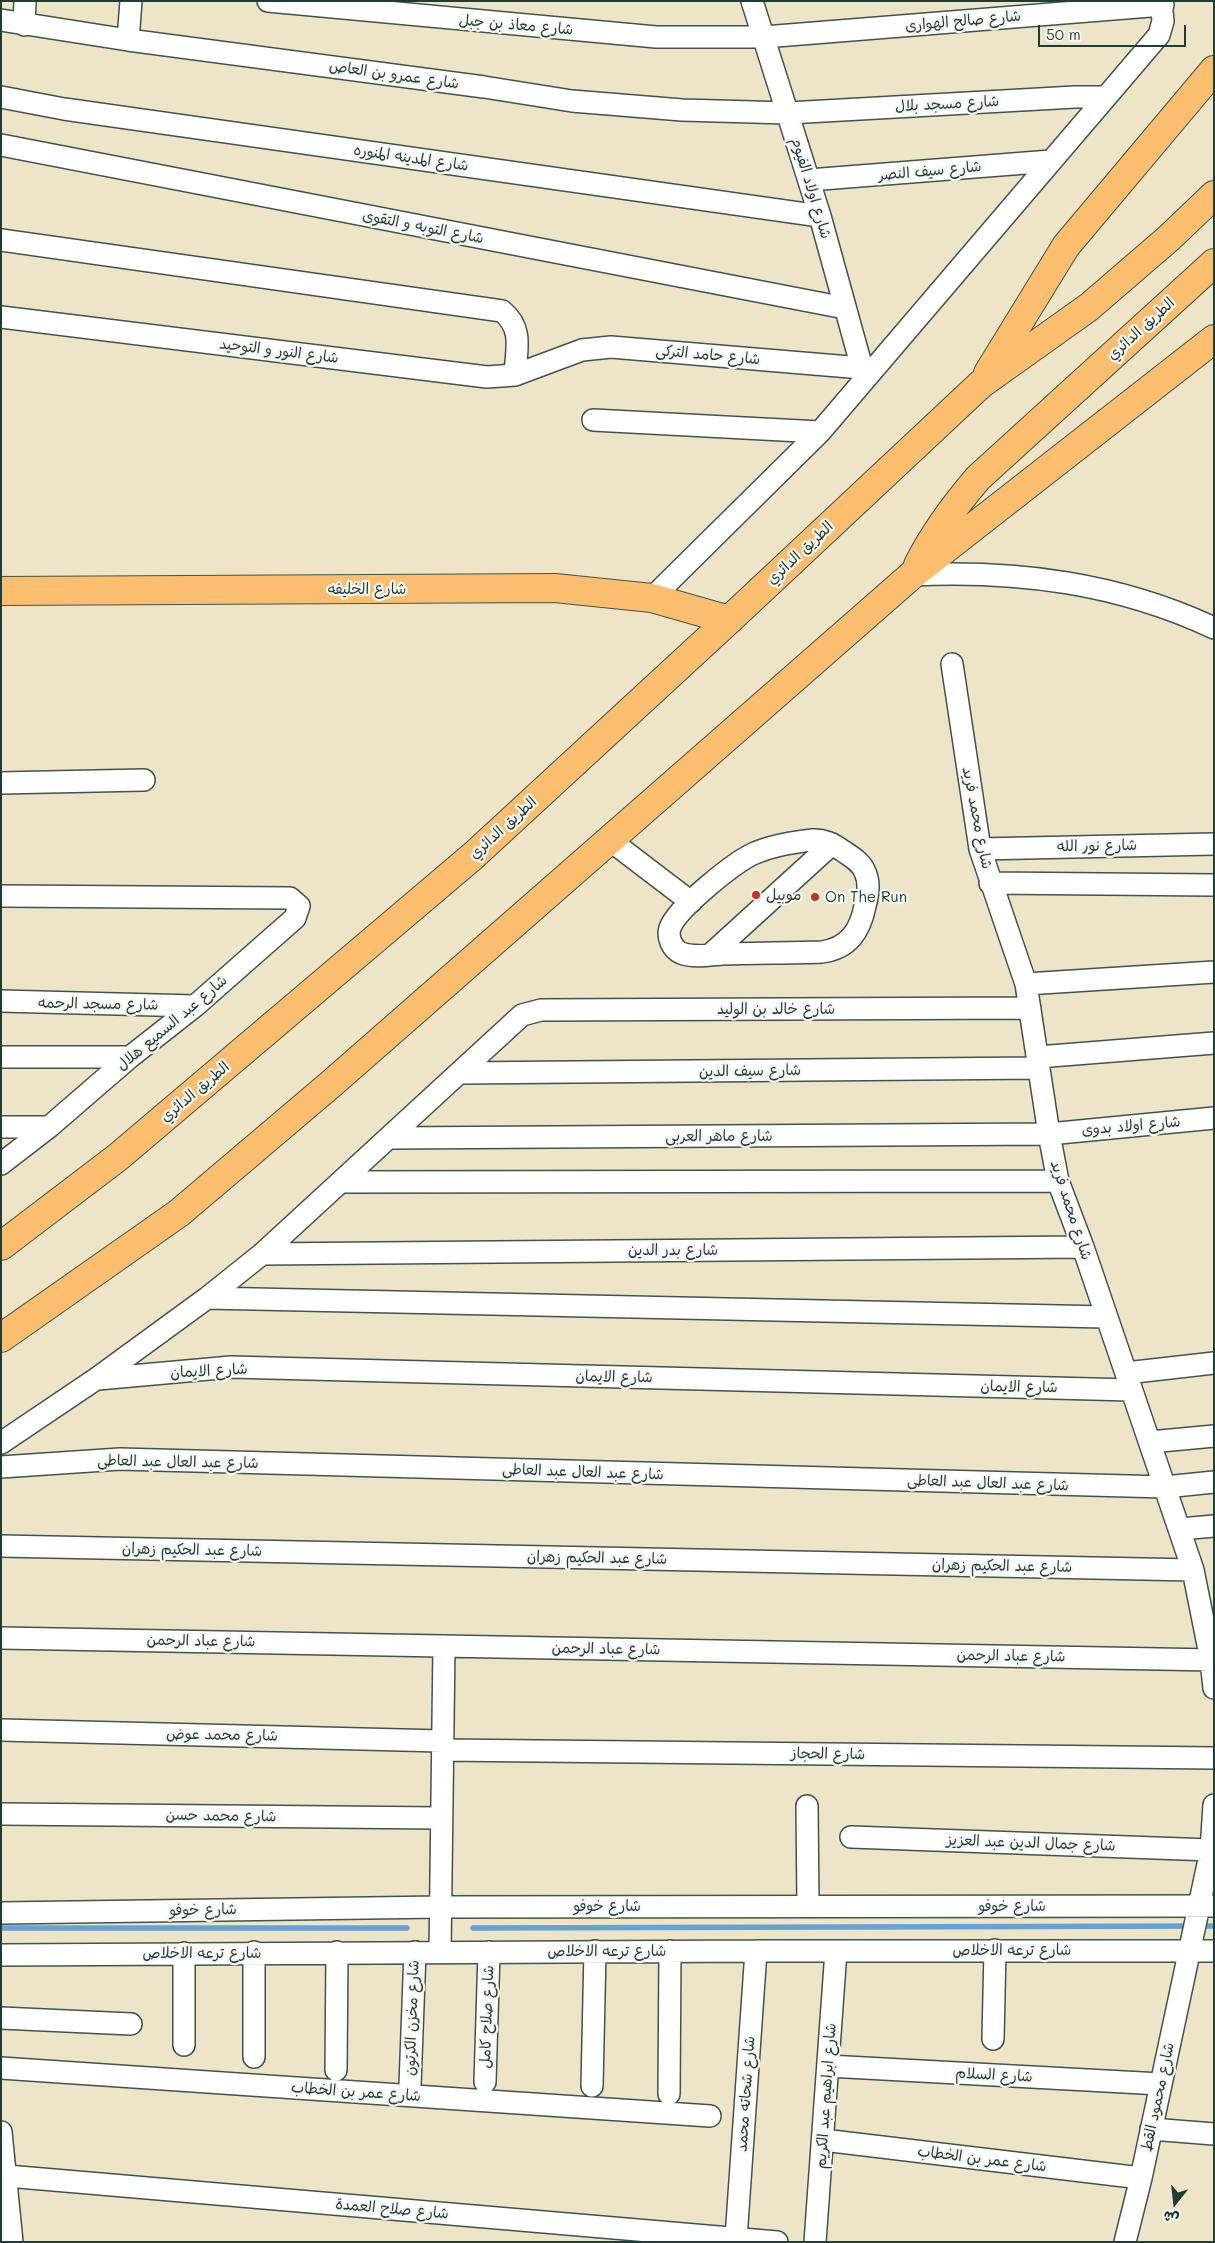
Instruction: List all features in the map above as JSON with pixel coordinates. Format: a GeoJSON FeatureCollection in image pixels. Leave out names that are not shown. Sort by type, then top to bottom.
{"type":"FeatureCollection","features":[{"type":"Feature","properties":{"kind":"main road","name":"الطريق الدائري"},"geometry":{"type":"LineString","coordinates":[[981,384],[1066,246],[1210,72]]}},
{"type":"Feature","properties":{"kind":"main road","name":"الطريق الدائري"},"geometry":{"type":"LineString","coordinates":[[1,1246],[118,1157],[473,856],[981,384],[1089,307],[1169,238],[1214,195]]}},
{"type":"Feature","properties":{"kind":"main road","name":"الطريق الدائري"},"geometry":{"type":"LineString","coordinates":[[912,575],[931,540],[952,508],[978,478],[1214,263]]}},
{"type":"Feature","properties":{"kind":"main road","name":"الطريق الدائري"},"geometry":{"type":"LineString","coordinates":[[1,1338],[179,1212],[331,1084],[611,841],[912,575],[1214,339]]}},
{"type":"Feature","properties":{"kind":"main road","name":"شارع الخليفه"},"geometry":{"type":"LineString","coordinates":[[1,591],[554,588],[652,598],[729,620]]}},
{"type":"Feature","properties":{"kind":"street"},"geometry":{"type":"LineString","coordinates":[[24,25],[25,1]]}},
{"type":"Feature","properties":{"kind":"street"},"geometry":{"type":"LineString","coordinates":[[128,40],[131,1]]}},
{"type":"Feature","properties":{"kind":"street","name":"شارع معاذ بن جبل"},"geometry":{"type":"LineString","coordinates":[[268,1],[656,37],[764,37]]}},
{"type":"Feature","properties":{"kind":"street","name":"شارع اولاد الفيوم"},"geometry":{"type":"LineString","coordinates":[[752,1],[820,216],[864,372]]}},
{"type":"Feature","properties":{"kind":"street"},"geometry":{"type":"LineString","coordinates":[[652,598],[820,432],[864,372],[1051,161],[1159,35],[1163,21],[1162,3]]}},
{"type":"Feature","properties":{"kind":"street","name":"شارع صالح الهوارى"},"geometry":{"type":"LineString","coordinates":[[764,37],[1162,3]]}},
{"type":"Feature","properties":{"kind":"street","name":"شارع عمرو بن العاص"},"geometry":{"type":"LineString","coordinates":[[1,20],[128,40],[572,100],[682,110],[788,113]]}},
{"type":"Feature","properties":{"kind":"street","name":"شارع مسجد بلال"},"geometry":{"type":"LineString","coordinates":[[788,113],[1075,96],[1106,97]]}},
{"type":"Feature","properties":{"kind":"street","name":"شارع المدينه المنوره"},"geometry":{"type":"LineString","coordinates":[[1,97],[64,109],[820,216]]}},
{"type":"Feature","properties":{"kind":"street","name":"شارع التوبه و التقوى"},"geometry":{"type":"LineString","coordinates":[[1,145],[845,308]]}},
{"type":"Feature","properties":{"kind":"street","name":"شارع سيف النصر"},"geometry":{"type":"LineString","coordinates":[[809,180],[1051,161]]}},
{"type":"Feature","properties":{"kind":"street"},"geometry":{"type":"LineString","coordinates":[[1,240],[502,311],[511,319],[517,330],[515,375]]}},
{"type":"Feature","properties":{"kind":"street","name":"شارع النور و التوحيد"},"geometry":{"type":"LineString","coordinates":[[1,317],[487,377],[515,375],[555,359]]}},
{"type":"Feature","properties":{"kind":"street","name":"شارع حامد التركى"},"geometry":{"type":"LineString","coordinates":[[555,359],[582,350],[611,347],[864,372]]}},
{"type":"Feature","properties":{"kind":"street"},"geometry":{"type":"LineString","coordinates":[[593,420],[820,432]]}},
{"type":"Feature","properties":{"kind":"street"},"geometry":{"type":"LineString","coordinates":[[912,575],[996,574],[1080,584],[1161,606],[1214,628]]}},
{"type":"Feature","properties":{"kind":"street","name":"شارع محمد فريد"},"geometry":{"type":"LineString","coordinates":[[952,664],[980,849],[990,883],[1026,984],[1058,1181],[1083,1247],[1193,1570],[1207,1598],[1214,1688]]}},
{"type":"Feature","properties":{"kind":"street"},"geometry":{"type":"LineString","coordinates":[[1,783],[144,780]]}},
{"type":"Feature","properties":{"kind":"street"},"geometry":{"type":"LineString","coordinates":[[811,840],[825,841],[832,844],[859,862],[868,882],[868,893],[863,918],[855,935],[848,942],[832,950],[822,952],[710,955],[688,955],[679,952],[672,946],[669,938],[670,929],[674,920],[691,902],[735,865],[755,853],[778,846],[811,840]]}},
{"type":"Feature","properties":{"kind":"street"},"geometry":{"type":"LineString","coordinates":[[611,841],[691,902]]}},
{"type":"Feature","properties":{"kind":"street"},"geometry":{"type":"LineString","coordinates":[[710,955],[832,844]]}},
{"type":"Feature","properties":{"kind":"street","name":"شارع نور الله"},"geometry":{"type":"LineString","coordinates":[[980,849],[1214,844]]}},
{"type":"Feature","properties":{"kind":"street"},"geometry":{"type":"LineString","coordinates":[[990,883],[1214,885]]}},
{"type":"Feature","properties":{"kind":"street","name":"شارع عبد السميع هلال"},"geometry":{"type":"LineString","coordinates":[[1,896],[290,898],[299,906],[295,918],[195,1006],[130,1057],[49,1127],[1,1164]]}},
{"type":"Feature","properties":{"kind":"street"},"geometry":{"type":"LineString","coordinates":[[1026,984],[1214,972]]}},
{"type":"Feature","properties":{"kind":"street","name":"شارع مسجد الرحمه"},"geometry":{"type":"LineString","coordinates":[[1,1001],[195,1006]]}},
{"type":"Feature","properties":{"kind":"street","name":"شارع خالد بن الوليد"},"geometry":{"type":"LineString","coordinates":[[460,1073],[522,1015],[541,1010],[1030,1008]]}},
{"type":"Feature","properties":{"kind":"street","name":"شارع سيف الدين"},"geometry":{"type":"LineString","coordinates":[[460,1073],[1039,1062],[1214,1044]]}},
{"type":"Feature","properties":{"kind":"street"},"geometry":{"type":"LineString","coordinates":[[1,1057],[130,1057]]}},
{"type":"Feature","properties":{"kind":"street"},"geometry":{"type":"LineString","coordinates":[[1,1443],[96,1379],[207,1298],[262,1254],[460,1073]]}},
{"type":"Feature","properties":{"kind":"street","name":"شارع اولاد بدوى"},"geometry":{"type":"LineString","coordinates":[[1049,1134],[1214,1118]]}},
{"type":"Feature","properties":{"kind":"street"},"geometry":{"type":"LineString","coordinates":[[1,1127],[49,1127]]}},
{"type":"Feature","properties":{"kind":"street","name":"شارع ماهر العربى"},"geometry":{"type":"LineString","coordinates":[[388,1138],[1049,1134]]}},
{"type":"Feature","properties":{"kind":"street"},"geometry":{"type":"LineString","coordinates":[[342,1182],[1058,1181]]}},
{"type":"Feature","properties":{"kind":"street","name":"شارع بدر الدين"},"geometry":{"type":"LineString","coordinates":[[262,1254],[1083,1247]]}},
{"type":"Feature","properties":{"kind":"street"},"geometry":{"type":"LineString","coordinates":[[207,1298],[1106,1318]]}},
{"type":"Feature","properties":{"kind":"street","name":"شارع الايمان"},"geometry":{"type":"LineString","coordinates":[[96,1379],[231,1367],[1128,1382],[1214,1363]]}},
{"type":"Feature","properties":{"kind":"street"},"geometry":{"type":"LineString","coordinates":[[1150,1442],[1214,1436]]}},
{"type":"Feature","properties":{"kind":"street","name":"شارع عبد العال عبد العاطى"},"geometry":{"type":"LineString","coordinates":[[1,1468],[120,1459],[1165,1487],[1214,1482]]}},
{"type":"Feature","properties":{"kind":"street"},"geometry":{"type":"LineString","coordinates":[[1180,1529],[1214,1526]]}},
{"type":"Feature","properties":{"kind":"street","name":"شارع عبد الحكيم زهران"},"geometry":{"type":"LineString","coordinates":[[1,1546],[1193,1570]]}},
{"type":"Feature","properties":{"kind":"street","name":"شارع عباد الرحمن"},"geometry":{"type":"LineString","coordinates":[[1,1638],[1212,1660]]}},
{"type":"Feature","properties":{"kind":"street"},"geometry":{"type":"LineString","coordinates":[[440,1952],[444,1646]]}},
{"type":"Feature","properties":{"kind":"street","name":"شارع محمد عوض"},"geometry":{"type":"LineString","coordinates":[[1,1730],[442,1745]]}},
{"type":"Feature","properties":{"kind":"street","name":"شارع الحجاز"},"geometry":{"type":"LineString","coordinates":[[442,1745],[1214,1758]]}},
{"type":"Feature","properties":{"kind":"street"},"geometry":{"type":"LineString","coordinates":[[1206,1906],[1214,1805]]}},
{"type":"Feature","properties":{"kind":"street"},"geometry":{"type":"LineString","coordinates":[[807,1806],[808,1906]]}},
{"type":"Feature","properties":{"kind":"street","name":"شارع محمد حسن"},"geometry":{"type":"LineString","coordinates":[[1,1814],[441,1818]]}},
{"type":"Feature","properties":{"kind":"street","name":"شارع جمال الدين عبد العزيز"},"geometry":{"type":"LineString","coordinates":[[851,1837],[1211,1850]]}},
{"type":"Feature","properties":{"kind":"street","name":"شارع خوفو"},"geometry":{"type":"LineString","coordinates":[[1,1913],[441,1907],[1206,1906]]}},
{"type":"Feature","properties":{"kind":"street","name":"شارع محمود القط"},"geometry":{"type":"LineString","coordinates":[[1125,2242],[1152,2129],[1189,1951],[1206,1906]]}},
{"type":"Feature","properties":{"kind":"street"},"geometry":{"type":"LineString","coordinates":[[993,2039],[995,1950]]}},
{"type":"Feature","properties":{"kind":"street"},"geometry":{"type":"LineString","coordinates":[[592,2086],[595,1951]]}},
{"type":"Feature","properties":{"kind":"street"},"geometry":{"type":"LineString","coordinates":[[669,2094],[670,1951]]}},
{"type":"Feature","properties":{"kind":"street","name":"شارع شحاته محمد"},"geometry":{"type":"LineString","coordinates":[[736,2238],[756,1951]]}},
{"type":"Feature","properties":{"kind":"street","name":"شارع ابراهيم عبد الكريم"},"geometry":{"type":"LineString","coordinates":[[816,2242],[836,1951]]}},
{"type":"Feature","properties":{"kind":"street","name":"شارع ترعه الاخلاص"},"geometry":{"type":"LineString","coordinates":[[1,1955],[254,1952],[1214,1951]]}},
{"type":"Feature","properties":{"kind":"street"},"geometry":{"type":"LineString","coordinates":[[254,1952],[254,2057]]}},
{"type":"Feature","properties":{"kind":"street"},"geometry":{"type":"LineString","coordinates":[[336,2070],[337,1952]]}},
{"type":"Feature","properties":{"kind":"street","name":"شارع مخزن الكرتون"},"geometry":{"type":"LineString","coordinates":[[410,2085],[415,1952]]}},
{"type":"Feature","properties":{"kind":"street","name":"شارع صلاح كامل"},"geometry":{"type":"LineString","coordinates":[[485,2082],[489,1952]]}},
{"type":"Feature","properties":{"kind":"street"},"geometry":{"type":"LineString","coordinates":[[184,1953],[184,2045]]}},
{"type":"Feature","properties":{"kind":"street"},"geometry":{"type":"LineString","coordinates":[[1,2018],[131,2024]]}},
{"type":"Feature","properties":{"kind":"street","name":"شارع السلام"},"geometry":{"type":"LineString","coordinates":[[828,2066],[1161,2084]]}},
{"type":"Feature","properties":{"kind":"street","name":"شارع عمر بن الخطاب"},"geometry":{"type":"LineString","coordinates":[[1,2068],[710,2116]]}},
{"type":"Feature","properties":{"kind":"street"},"geometry":{"type":"LineString","coordinates":[[1152,2129],[1214,2134]]}},
{"type":"Feature","properties":{"kind":"street"},"geometry":{"type":"LineString","coordinates":[[1,2132],[12,2242]]}},
{"type":"Feature","properties":{"kind":"street","name":"شارع عمر بن الخطاب"},"geometry":{"type":"LineString","coordinates":[[823,2140],[1141,2178]]}},
{"type":"Feature","properties":{"kind":"street","name":"شارع صلاح العمدة"},"geometry":{"type":"LineString","coordinates":[[6,2176],[777,2242]]}},
{"type":"Feature","properties":{"kind":"waterway"},"geometry":{"type":"LineString","coordinates":[[473,1928],[1214,1926]]}},
{"type":"Feature","properties":{"kind":"waterway"},"geometry":{"type":"LineString","coordinates":[[3,1928],[407,1928]]}},
{"type":"Feature","properties":{"kind":"place","name":"موبيل"},"geometry":{"type":"Point","coordinates":[756,895]}},
{"type":"Feature","properties":{"kind":"place","name":"On The Run"},"geometry":{"type":"Point","coordinates":[815,897]}}]}
